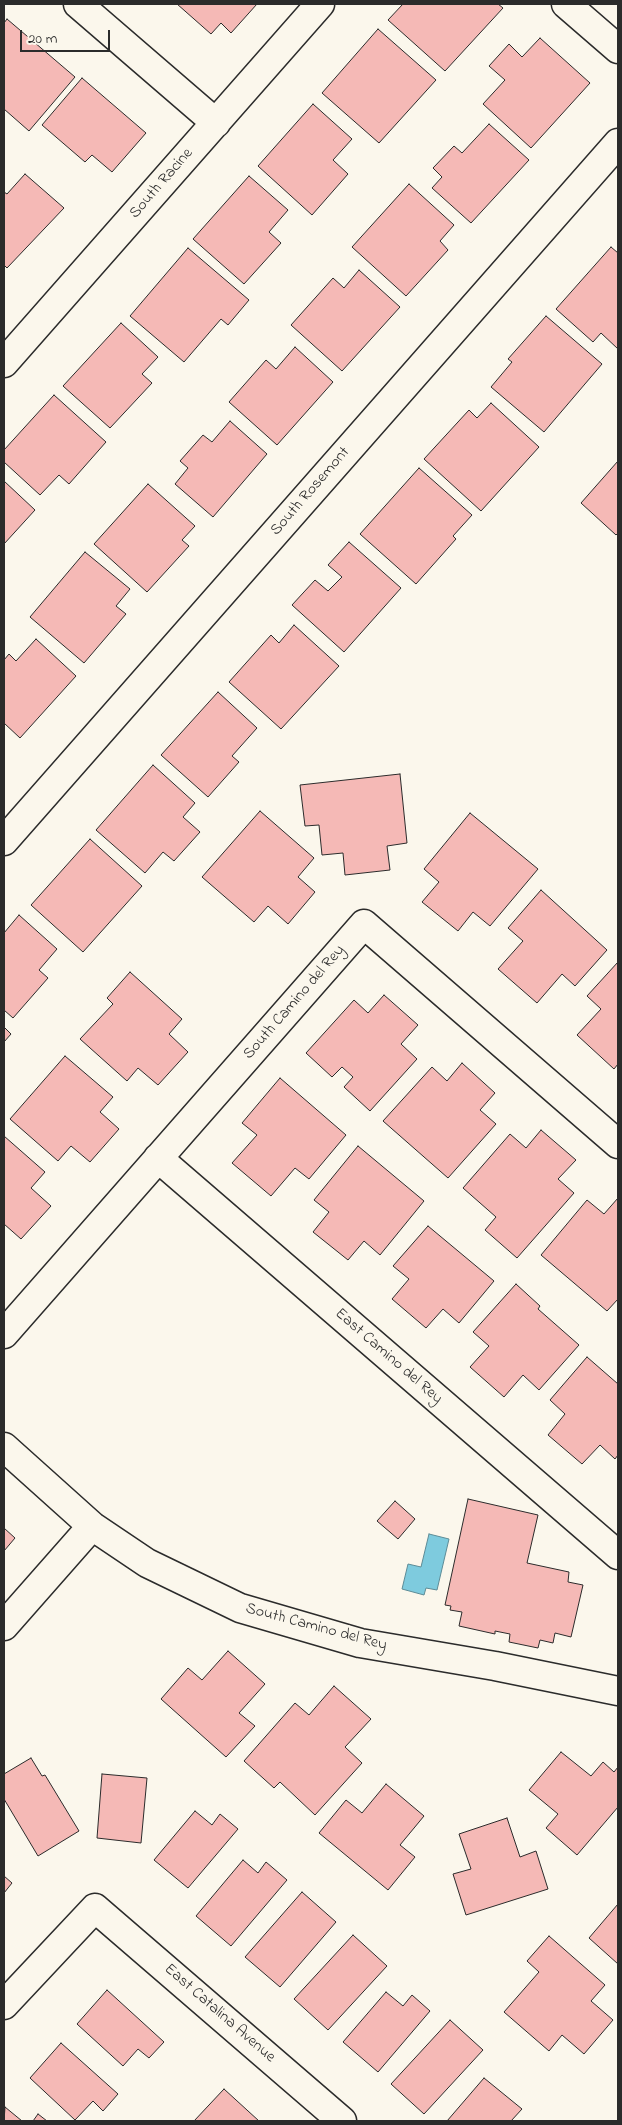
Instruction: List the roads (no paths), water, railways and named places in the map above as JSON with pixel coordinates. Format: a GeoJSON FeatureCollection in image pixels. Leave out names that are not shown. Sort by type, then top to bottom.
{"type":"FeatureCollection","features":[{"type":"Feature","properties":{"kind":"street"},"geometry":{"type":"LineString","coordinates":[[78,4],[216,123]]}},
{"type":"Feature","properties":{"kind":"street","name":"South Racine"},"geometry":{"type":"LineString","coordinates":[[4,363],[320,4]]}},
{"type":"Feature","properties":{"kind":"street"},"geometry":{"type":"LineString","coordinates":[[566,4],[618,49]]}},
{"type":"Feature","properties":{"kind":"street","name":"South Rosemont"},"geometry":{"type":"LineString","coordinates":[[4,842],[618,143]]}},
{"type":"Feature","properties":{"kind":"street","name":"South Camino del Rey"},"geometry":{"type":"LineString","coordinates":[[4,1334],[364,924],[618,1144]]}},
{"type":"Feature","properties":{"kind":"street","name":"East Camino del Rey"},"geometry":{"type":"LineString","coordinates":[[158,1158],[618,1555]]}},
{"type":"Feature","properties":{"kind":"street","name":"South Camino del Rey"},"geometry":{"type":"LineString","coordinates":[[4,1447],[92,1526],[147,1563],[240,1608],[360,1643],[495,1666],[618,1691]]}},
{"type":"Feature","properties":{"kind":"street"},"geometry":{"type":"LineString","coordinates":[[4,1626],[92,1526]]}},
{"type":"Feature","properties":{"kind":"street","name":"East Catalina Avenue"},"geometry":{"type":"LineString","coordinates":[[4,2006],[95,1908],[342,2121]]}},
{"type":"Feature","properties":{"kind":"water"},"geometry":{"type":"Polygon","coordinates":[[[429,1534],[449,1539],[437,1590],[426,1588],[424,1595],[402,1589],[408,1564],[421,1567],[429,1534]]]}}]}
